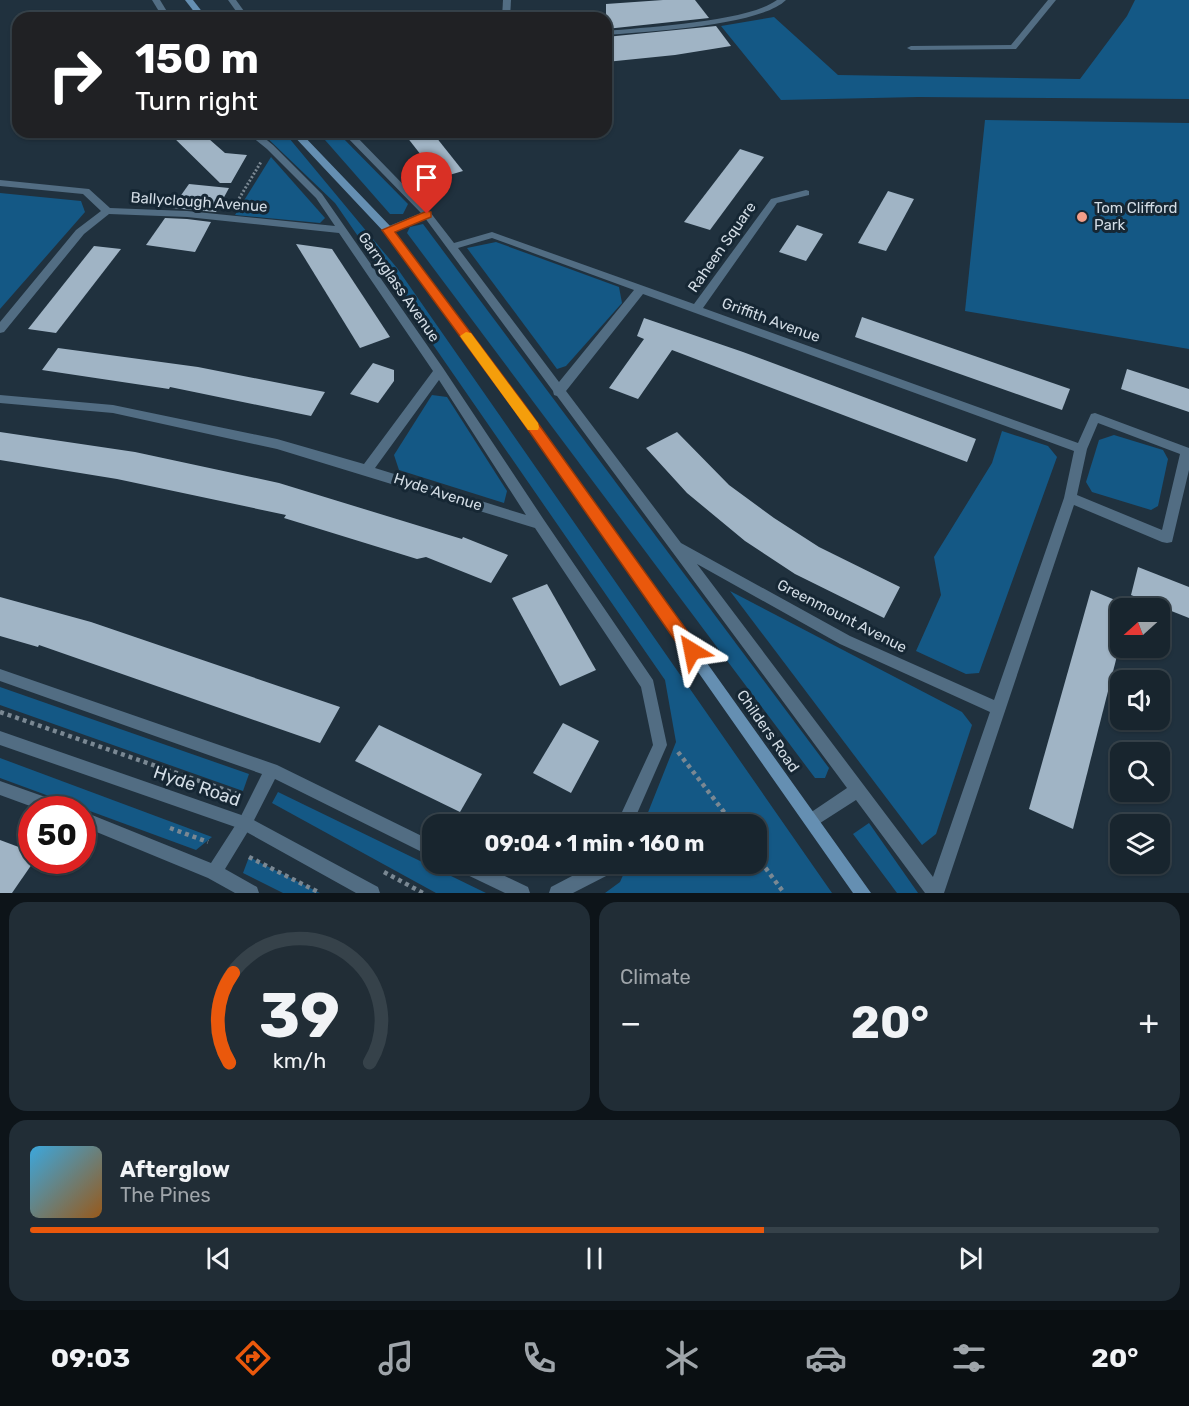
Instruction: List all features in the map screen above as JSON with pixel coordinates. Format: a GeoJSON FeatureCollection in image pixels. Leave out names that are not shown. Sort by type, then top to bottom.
{"type":"FeatureCollection","features":[{"type":"Feature","properties":{"kind":"main road"},"geometry":{"type":"LineString","coordinates":[[189,0],[198,12]]}},
{"type":"Feature","properties":{"kind":"main road","name":"Childers Road"},"geometry":{"type":"LineString","coordinates":[[301,138],[388,230],[519,408],[863,893]]}},
{"type":"Feature","properties":{"kind":"street"},"geometry":{"type":"LineString","coordinates":[[612,32],[686,25],[767,10],[778,6],[782,0]]}},
{"type":"Feature","properties":{"kind":"street"},"geometry":{"type":"LineString","coordinates":[[910,48],[1013,47],[1052,0]]}},
{"type":"Feature","properties":{"kind":"street","name":"Garryglass Avenue"},"geometry":{"type":"LineString","coordinates":[[259,138],[319,196],[439,371],[538,524]]}},
{"type":"Feature","properties":{"kind":"street"},"geometry":{"type":"LineString","coordinates":[[353,138],[427,214],[935,893]]}},
{"type":"Feature","properties":{"kind":"street"},"geometry":{"type":"LineString","coordinates":[[0,183],[86,191],[107,211],[80,232],[0,329]]}},
{"type":"Feature","properties":{"kind":"street","name":"Raheen Square"},"geometry":{"type":"LineString","coordinates":[[696,309],[774,201],[806,193]]}},
{"type":"Feature","properties":{"kind":"street","name":"Ballyclough Avenue"},"geometry":{"type":"LineString","coordinates":[[107,211],[187,214],[341,230]]}},
{"type":"Feature","properties":{"kind":"street"},"geometry":{"type":"LineString","coordinates":[[388,230],[427,214]]}},
{"type":"Feature","properties":{"kind":"street","name":"Griffith Avenue"},"geometry":{"type":"LineString","coordinates":[[450,247],[492,235],[1081,449]]}},
{"type":"Feature","properties":{"kind":"street"},"geometry":{"type":"LineString","coordinates":[[558,392],[641,289]]}},
{"type":"Feature","properties":{"kind":"street"},"geometry":{"type":"LineString","coordinates":[[367,470],[439,371]]}},
{"type":"Feature","properties":{"kind":"street","name":"Hyde Avenue"},"geometry":{"type":"LineString","coordinates":[[0,399],[113,409],[277,444],[538,524]]}},
{"type":"Feature","properties":{"kind":"street"},"geometry":{"type":"LineString","coordinates":[[935,893],[1070,498],[1081,449],[1095,417],[1187,452],[1167,538],[1070,498]]}},
{"type":"Feature","properties":{"kind":"street"},"geometry":{"type":"LineString","coordinates":[[538,524],[648,685],[660,746],[629,814]]}},
{"type":"Feature","properties":{"kind":"street","name":"Greenmount Avenue"},"geometry":{"type":"LineString","coordinates":[[674,545],[845,640],[999,709]]}},
{"type":"Feature","properties":{"kind":"street"},"geometry":{"type":"LineString","coordinates":[[0,675],[272,770],[422,844]]}},
{"type":"Feature","properties":{"kind":"street","name":"Hyde Road"},"geometry":{"type":"LineString","coordinates":[[0,738],[245,823],[372,893]]}},
{"type":"Feature","properties":{"kind":"street"},"geometry":{"type":"LineString","coordinates":[[214,872],[245,823],[272,770]]}},
{"type":"Feature","properties":{"kind":"street"},"geometry":{"type":"LineString","coordinates":[[0,788],[23,796]]}},
{"type":"Feature","properties":{"kind":"street"},"geometry":{"type":"LineString","coordinates":[[812,820],[858,790]]}},
{"type":"Feature","properties":{"kind":"street"},"geometry":{"type":"LineString","coordinates":[[96,824],[214,872],[251,893]]}},
{"type":"Feature","properties":{"kind":"street"},"geometry":{"type":"LineString","coordinates":[[483,874],[522,893]]}},
{"type":"Feature","properties":{"kind":"street"},"geometry":{"type":"LineString","coordinates":[[557,893],[593,874]]}},
{"type":"Feature","properties":{"kind":"path"},"geometry":{"type":"LineString","coordinates":[[228,218],[270,147]]}},
{"type":"Feature","properties":{"kind":"path"},"geometry":{"type":"LineString","coordinates":[[660,746],[680,752],[726,814]]}},
{"type":"Feature","properties":{"kind":"path"},"geometry":{"type":"LineString","coordinates":[[767,870],[784,893]]}},
{"type":"Feature","properties":{"kind":"shaded area"},"geometry":{"type":"Polygon","coordinates":[[[1135,0],[1189,0],[1189,99],[918,97],[781,100],[721,26],[774,17],[838,75],[1080,79],[1127,16],[1135,0]]]}},
{"type":"Feature","properties":{"kind":"shaded area","name":"Tom Clifford Park"},"geometry":{"type":"Polygon","coordinates":[[[985,120],[1189,123],[1189,349],[965,311],[985,120]]]}},
{"type":"Feature","properties":{"kind":"shaded area"},"geometry":{"type":"Polygon","coordinates":[[[267,138],[289,138],[397,268],[832,893],[605,893],[620,882],[624,874],[767,874],[767,814],[647,814],[676,742],[665,680],[335,203],[267,138]]]}},
{"type":"Feature","properties":{"kind":"shaded area"},"geometry":{"type":"Polygon","coordinates":[[[323,138],[343,138],[408,204],[403,214],[390,214],[323,138]]]}},
{"type":"Feature","properties":{"kind":"shaded area"},"geometry":{"type":"Polygon","coordinates":[[[271,157],[325,218],[320,223],[235,215],[271,157]]]}},
{"type":"Feature","properties":{"kind":"shaded area"},"geometry":{"type":"Polygon","coordinates":[[[0,193],[81,201],[85,212],[0,309],[0,193]]]}},
{"type":"Feature","properties":{"kind":"shaded area"},"geometry":{"type":"Polygon","coordinates":[[[423,224],[829,768],[825,778],[815,778],[407,233],[410,227],[423,224]]]}},
{"type":"Feature","properties":{"kind":"shaded area"},"geometry":{"type":"Polygon","coordinates":[[[496,242],[619,287],[622,303],[566,366],[557,369],[467,248],[496,242]]]}},
{"type":"Feature","properties":{"kind":"shaded area"},"geometry":{"type":"Polygon","coordinates":[[[432,395],[447,397],[507,491],[504,503],[399,470],[394,455],[432,395]]]}},
{"type":"Feature","properties":{"kind":"shaded area"},"geometry":{"type":"Polygon","coordinates":[[[1002,431],[1048,446],[1057,457],[979,673],[966,674],[916,651],[941,595],[934,557],[992,463],[1002,431]]]}},
{"type":"Feature","properties":{"kind":"shaded area"},"geometry":{"type":"Polygon","coordinates":[[[1114,435],[1163,450],[1168,459],[1158,506],[1151,510],[1092,492],[1086,482],[1099,440],[1114,435]]]}},
{"type":"Feature","properties":{"kind":"shaded area"},"geometry":{"type":"Polygon","coordinates":[[[730,591],[962,712],[972,725],[936,834],[922,845],[730,591]]]}},
{"type":"Feature","properties":{"kind":"shaded area"},"geometry":{"type":"Polygon","coordinates":[[[0,687],[249,774],[243,791],[0,705],[0,687]]]}},
{"type":"Feature","properties":{"kind":"shaded area"},"geometry":{"type":"Polygon","coordinates":[[[0,758],[212,837],[196,850],[96,813],[96,796],[49,796],[0,778],[0,758]]]}},
{"type":"Feature","properties":{"kind":"shaded area"},"geometry":{"type":"Polygon","coordinates":[[[278,792],[422,862],[422,874],[447,874],[486,893],[436,893],[272,803],[278,792]]]}},
{"type":"Feature","properties":{"kind":"shaded area"},"geometry":{"type":"Polygon","coordinates":[[[869,823],[918,893],[897,893],[853,834],[869,823]]]}},
{"type":"Feature","properties":{"kind":"shaded area"},"geometry":{"type":"Polygon","coordinates":[[[249,857],[320,893],[283,893],[243,873],[249,857]]]}},
{"type":"Feature","properties":{"kind":"building"},"geometry":{"type":"Polygon","coordinates":[[[695,0],[709,18],[612,28],[612,12],[606,12],[606,4],[695,0]]]}},
{"type":"Feature","properties":{"kind":"building"},"geometry":{"type":"Polygon","coordinates":[[[716,26],[731,46],[612,61],[612,36],[716,26]]]}},
{"type":"Feature","properties":{"kind":"building"},"geometry":{"type":"Polygon","coordinates":[[[174,138],[208,138],[225,153],[247,155],[231,183],[220,183],[174,138]]]}},
{"type":"Feature","properties":{"kind":"building"},"geometry":{"type":"Polygon","coordinates":[[[408,138],[437,138],[463,171],[439,178],[408,138]]]}},
{"type":"Feature","properties":{"kind":"building"},"geometry":{"type":"Polygon","coordinates":[[[740,149],[764,157],[710,230],[684,222],[740,149]]]}},
{"type":"Feature","properties":{"kind":"building"},"geometry":{"type":"Polygon","coordinates":[[[189,184],[229,188],[216,212],[172,208],[189,184]]]}},
{"type":"Feature","properties":{"kind":"building"},"geometry":{"type":"Polygon","coordinates":[[[888,191],[914,199],[886,251],[858,243],[888,191]]]}},
{"type":"Feature","properties":{"kind":"building"},"geometry":{"type":"Polygon","coordinates":[[[165,218],[211,222],[195,252],[146,245],[165,218]]]}},
{"type":"Feature","properties":{"kind":"building"},"geometry":{"type":"Polygon","coordinates":[[[797,225],[823,234],[806,261],[779,252],[797,225]]]}},
{"type":"Feature","properties":{"kind":"building"},"geometry":{"type":"Polygon","coordinates":[[[296,244],[332,249],[390,337],[360,348],[296,244]]]}},
{"type":"Feature","properties":{"kind":"building"},"geometry":{"type":"Polygon","coordinates":[[[94,246],[121,249],[56,333],[28,329],[94,246]]]}},
{"type":"Feature","properties":{"kind":"building"},"geometry":{"type":"Polygon","coordinates":[[[862,317],[1070,389],[1062,410],[855,337],[862,317]]]}},
{"type":"Feature","properties":{"kind":"building"},"geometry":{"type":"Polygon","coordinates":[[[644,318],[743,352],[976,439],[967,462],[672,350],[638,399],[609,388],[644,339],[637,336],[644,318]]]}},
{"type":"Feature","properties":{"kind":"building"},"geometry":{"type":"Polygon","coordinates":[[[58,348],[198,367],[325,392],[311,416],[170,387],[169,389],[42,370],[58,348]]]}},
{"type":"Feature","properties":{"kind":"building"},"geometry":{"type":"Polygon","coordinates":[[[373,363],[394,370],[394,381],[378,403],[350,394],[373,363]]]}},
{"type":"Feature","properties":{"kind":"building"},"geometry":{"type":"Polygon","coordinates":[[[1127,369],[1189,389],[1189,412],[1121,389],[1127,369]]]}},
{"type":"Feature","properties":{"kind":"building"},"geometry":{"type":"Polygon","coordinates":[[[0,432],[135,452],[279,483],[462,539],[463,537],[508,555],[491,583],[426,557],[417,559],[284,518],[286,515],[117,479],[0,460],[0,432]]]}},
{"type":"Feature","properties":{"kind":"building"},"geometry":{"type":"Polygon","coordinates":[[[677,432],[729,485],[774,518],[819,547],[900,587],[884,618],[795,574],[745,541],[687,493],[646,448],[677,432]]]}},
{"type":"Feature","properties":{"kind":"building"},"geometry":{"type":"Polygon","coordinates":[[[1138,567],[1189,587],[1189,618],[1170,610],[1170,598],[1139,598],[1131,595],[1138,567]]]}},
{"type":"Feature","properties":{"kind":"building"},"geometry":{"type":"Polygon","coordinates":[[[547,584],[596,670],[560,686],[512,598],[547,584]]]}},
{"type":"Feature","properties":{"kind":"building"},"geometry":{"type":"Polygon","coordinates":[[[1091,590],[1110,598],[1110,658],[1116,658],[1113,670],[1110,670],[1110,683],[1073,829],[1029,809],[1091,590]]]}},
{"type":"Feature","properties":{"kind":"building"},"geometry":{"type":"Polygon","coordinates":[[[0,597],[91,622],[340,707],[320,743],[39,645],[38,647],[0,636],[0,597]]]}},
{"type":"Feature","properties":{"kind":"building"},"geometry":{"type":"Polygon","coordinates":[[[563,723],[599,741],[571,793],[533,773],[563,723]]]}},
{"type":"Feature","properties":{"kind":"building"},"geometry":{"type":"Polygon","coordinates":[[[379,725],[482,774],[460,812],[355,761],[379,725]]]}},
{"type":"Feature","properties":{"kind":"building"},"geometry":{"type":"Polygon","coordinates":[[[0,840],[18,847],[18,874],[25,874],[12,893],[0,893],[0,840]]]}},
{"type":"Feature","properties":{"kind":"slow traffic"},"geometry":{"type":"LineString","coordinates":[[466,336],[533,427]]}},
{"type":"Feature","properties":{"kind":"place","name":"Tom Clifford Park"},"geometry":{"type":"Point","coordinates":[1082,217]}},
{"type":"Feature","properties":{"kind":"route"},"geometry":{"type":"LineString","coordinates":[[427,214],[388,230],[519,408],[692,651]]}}]}
